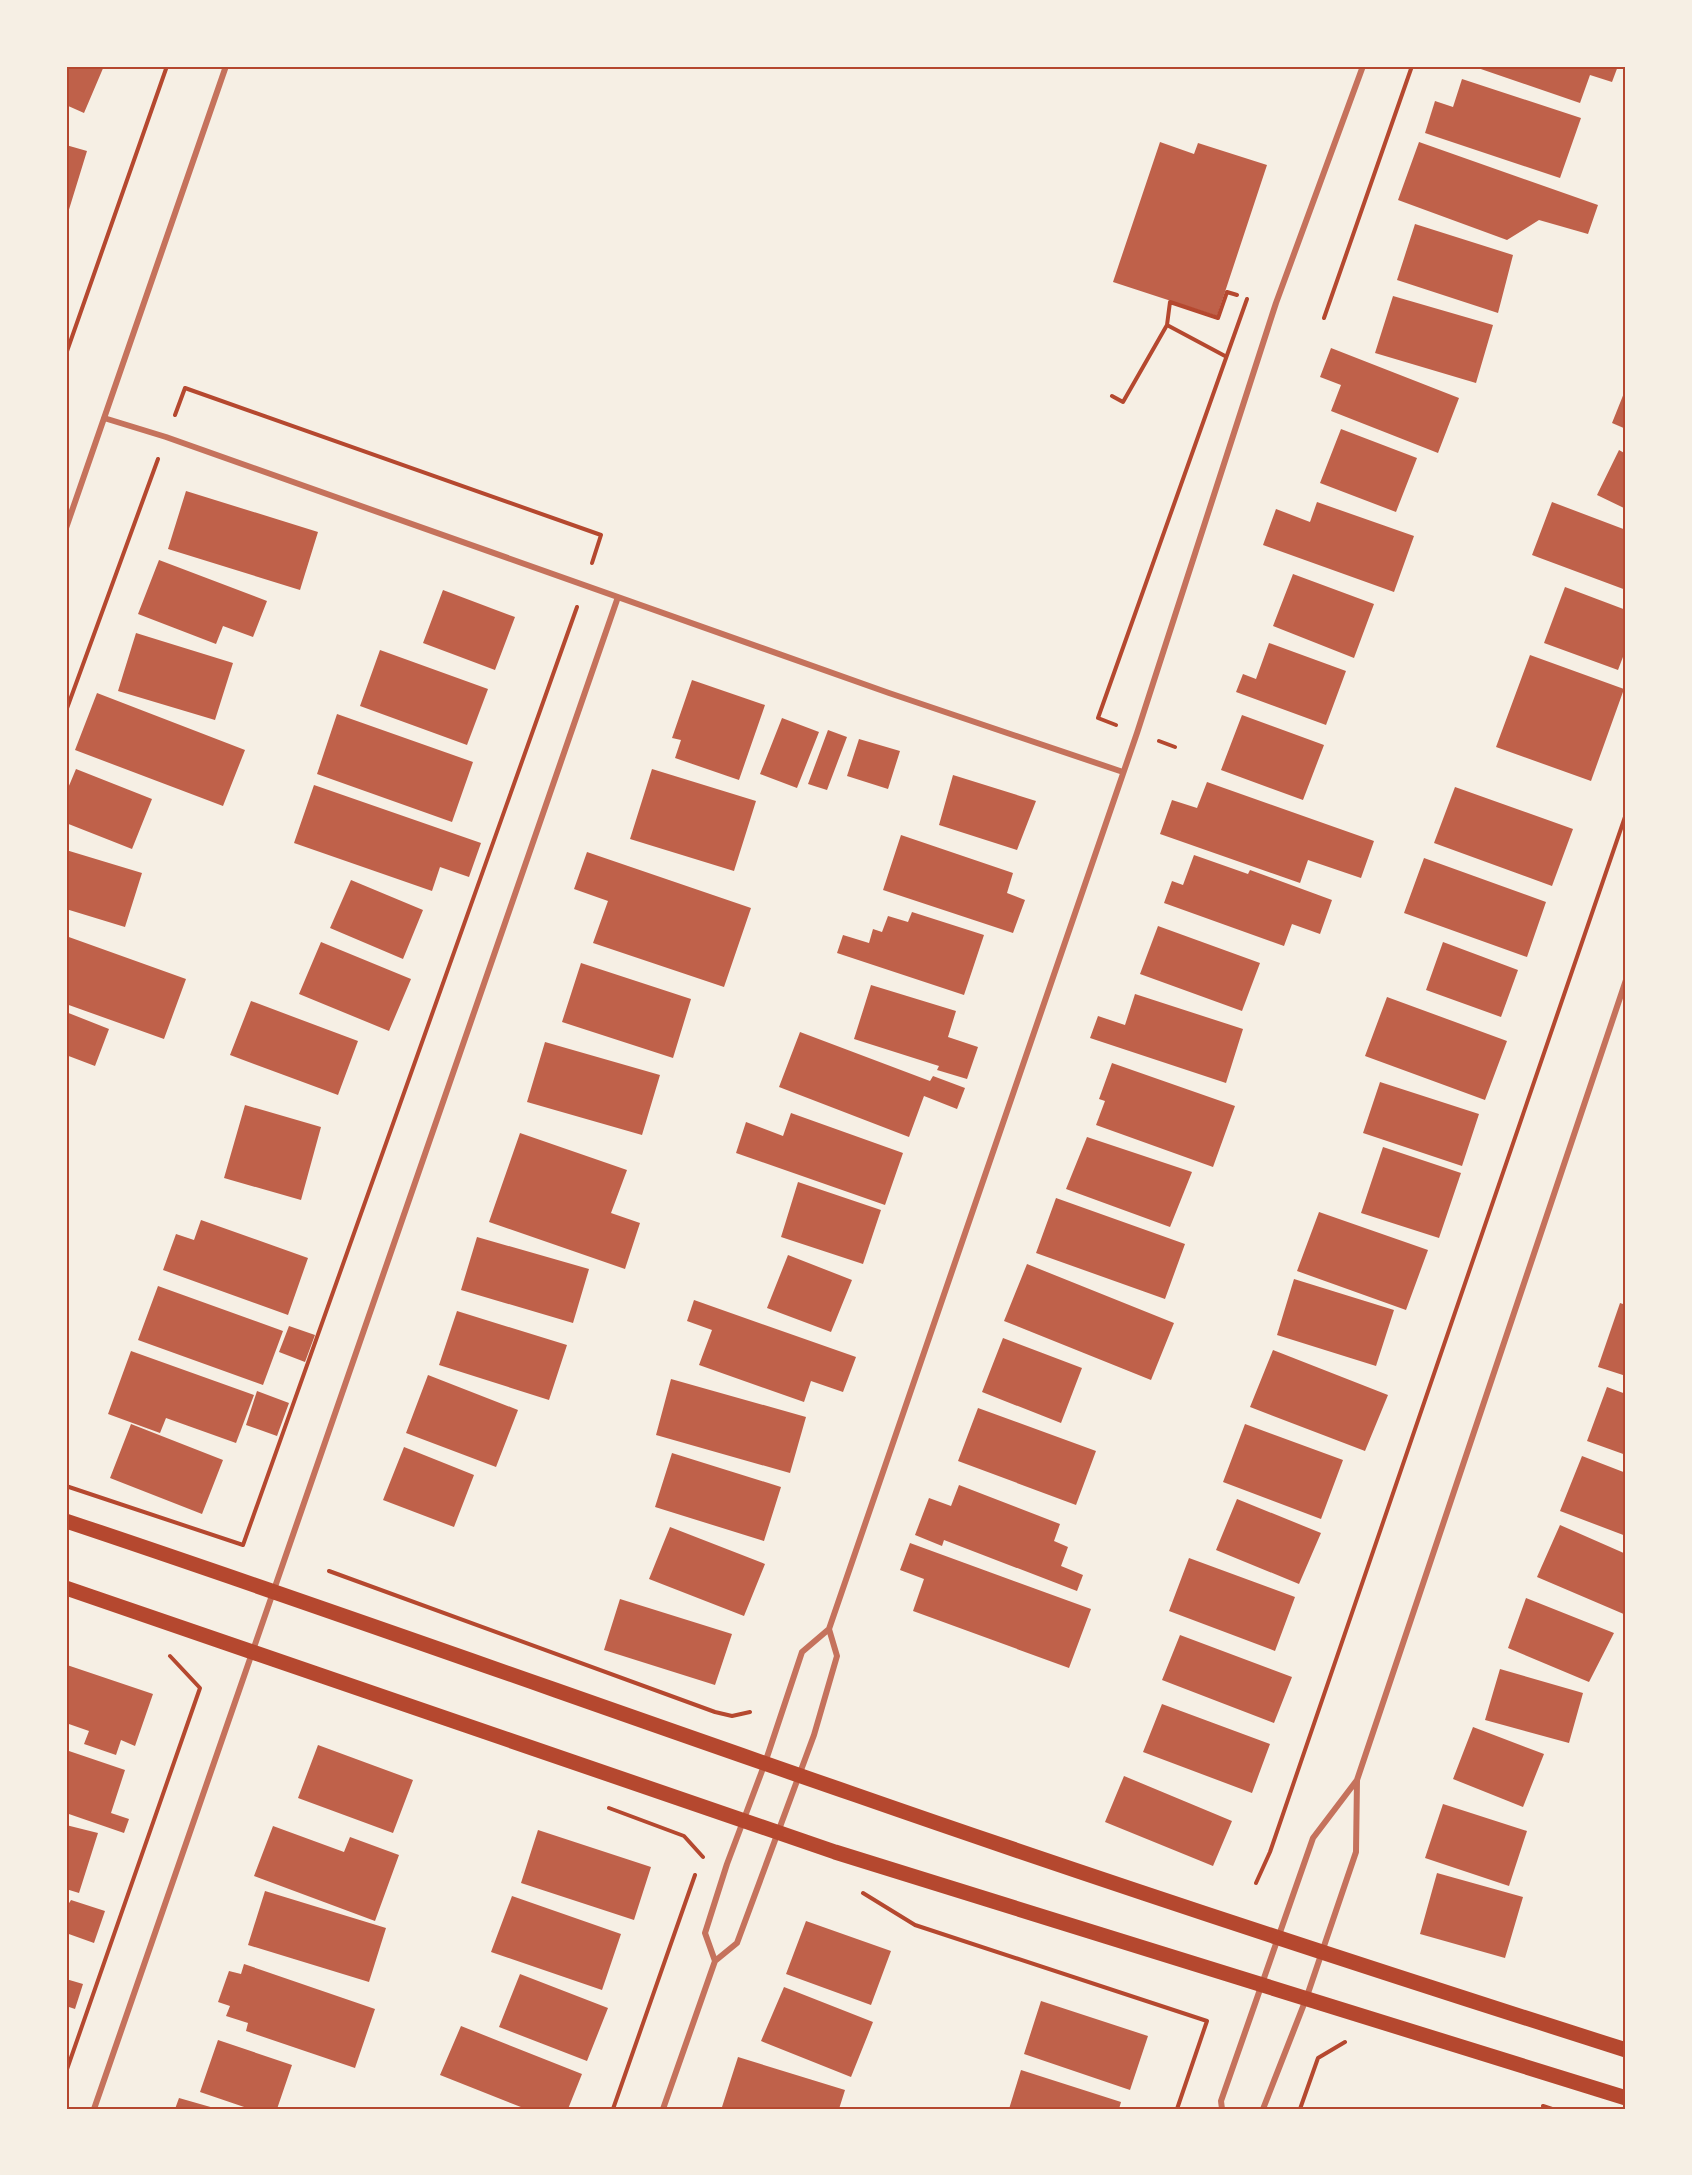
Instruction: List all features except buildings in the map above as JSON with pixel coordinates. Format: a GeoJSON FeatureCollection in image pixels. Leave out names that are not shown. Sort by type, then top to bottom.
{"type":"FeatureCollection","features":[{"type":"Feature","properties":{"kind":"main road"},"geometry":{"type":"LineString","coordinates":[[66,1521],[353,1617],[765,1763],[1321,1952],[1626,2050]]}},
{"type":"Feature","properties":{"kind":"main road"},"geometry":{"type":"LineString","coordinates":[[66,1588],[743,1822],[1626,2098]]}},
{"type":"Feature","properties":{"kind":"street"},"geometry":{"type":"LineString","coordinates":[[66,528],[226,66]]}},
{"type":"Feature","properties":{"kind":"street"},"geometry":{"type":"LineString","coordinates":[[715,1961],[705,1933],[765,1763],[801,1652],[829,1629],[1137,733],[1276,303],[1363,66]]}},
{"type":"Feature","properties":{"kind":"street"},"geometry":{"type":"LineString","coordinates":[[104,418],[166,437],[878,689],[1123,772]]}},
{"type":"Feature","properties":{"kind":"street"},"geometry":{"type":"LineString","coordinates":[[94,2109],[618,597]]}},
{"type":"Feature","properties":{"kind":"street"},"geometry":{"type":"LineString","coordinates":[[1263,2109],[1306,1999],[1356,1852],[1357,1780],[1626,980]]}},
{"type":"Feature","properties":{"kind":"street"},"geometry":{"type":"LineString","coordinates":[[663,2109],[715,1961],[737,1943],[800,1775],[837,1656],[829,1629]]}},
{"type":"Feature","properties":{"kind":"street"},"geometry":{"type":"LineString","coordinates":[[1222,2109],[1221,2101],[1314,1838],[1357,1780]]}},
{"type":"Feature","properties":{"kind":"path"},"geometry":{"type":"LineString","coordinates":[[66,354],[167,66]]}},
{"type":"Feature","properties":{"kind":"path"},"geometry":{"type":"LineString","coordinates":[[1324,318],[1412,66]]}},
{"type":"Feature","properties":{"kind":"path"},"geometry":{"type":"LineString","coordinates":[[1112,396],[1123,402],[1167,324],[1170,302],[1218,318],[1227,292],[1237,295]]}},
{"type":"Feature","properties":{"kind":"path"},"geometry":{"type":"LineString","coordinates":[[1174,747],[1098,718],[1247,299]]}},
{"type":"Feature","properties":{"kind":"path"},"geometry":{"type":"LineString","coordinates":[[1167,324],[1225,356]]}},
{"type":"Feature","properties":{"kind":"path"},"geometry":{"type":"LineString","coordinates":[[66,711],[185,388],[601,535],[585,586],[243,1545],[66,1486]]}},
{"type":"Feature","properties":{"kind":"path"},"geometry":{"type":"LineString","coordinates":[[1256,1883],[1277,1829],[1626,814]]}},
{"type":"Feature","properties":{"kind":"path"},"geometry":{"type":"LineString","coordinates":[[329,1571],[715,1712],[732,1716],[750,1712]]}},
{"type":"Feature","properties":{"kind":"path"},"geometry":{"type":"LineString","coordinates":[[66,2072],[200,1688],[167,1653]]}},
{"type":"Feature","properties":{"kind":"path"},"geometry":{"type":"LineString","coordinates":[[605,1807],[684,1836],[703,1856],[689,1888],[613,2109]]}},
{"type":"Feature","properties":{"kind":"path"},"geometry":{"type":"LineString","coordinates":[[857,1889],[915,1925],[1207,2021],[1177,2109]]}},
{"type":"Feature","properties":{"kind":"path"},"geometry":{"type":"LineString","coordinates":[[1300,2109],[1318,2058],[1330,2049],[1353,2042]]}}]}
